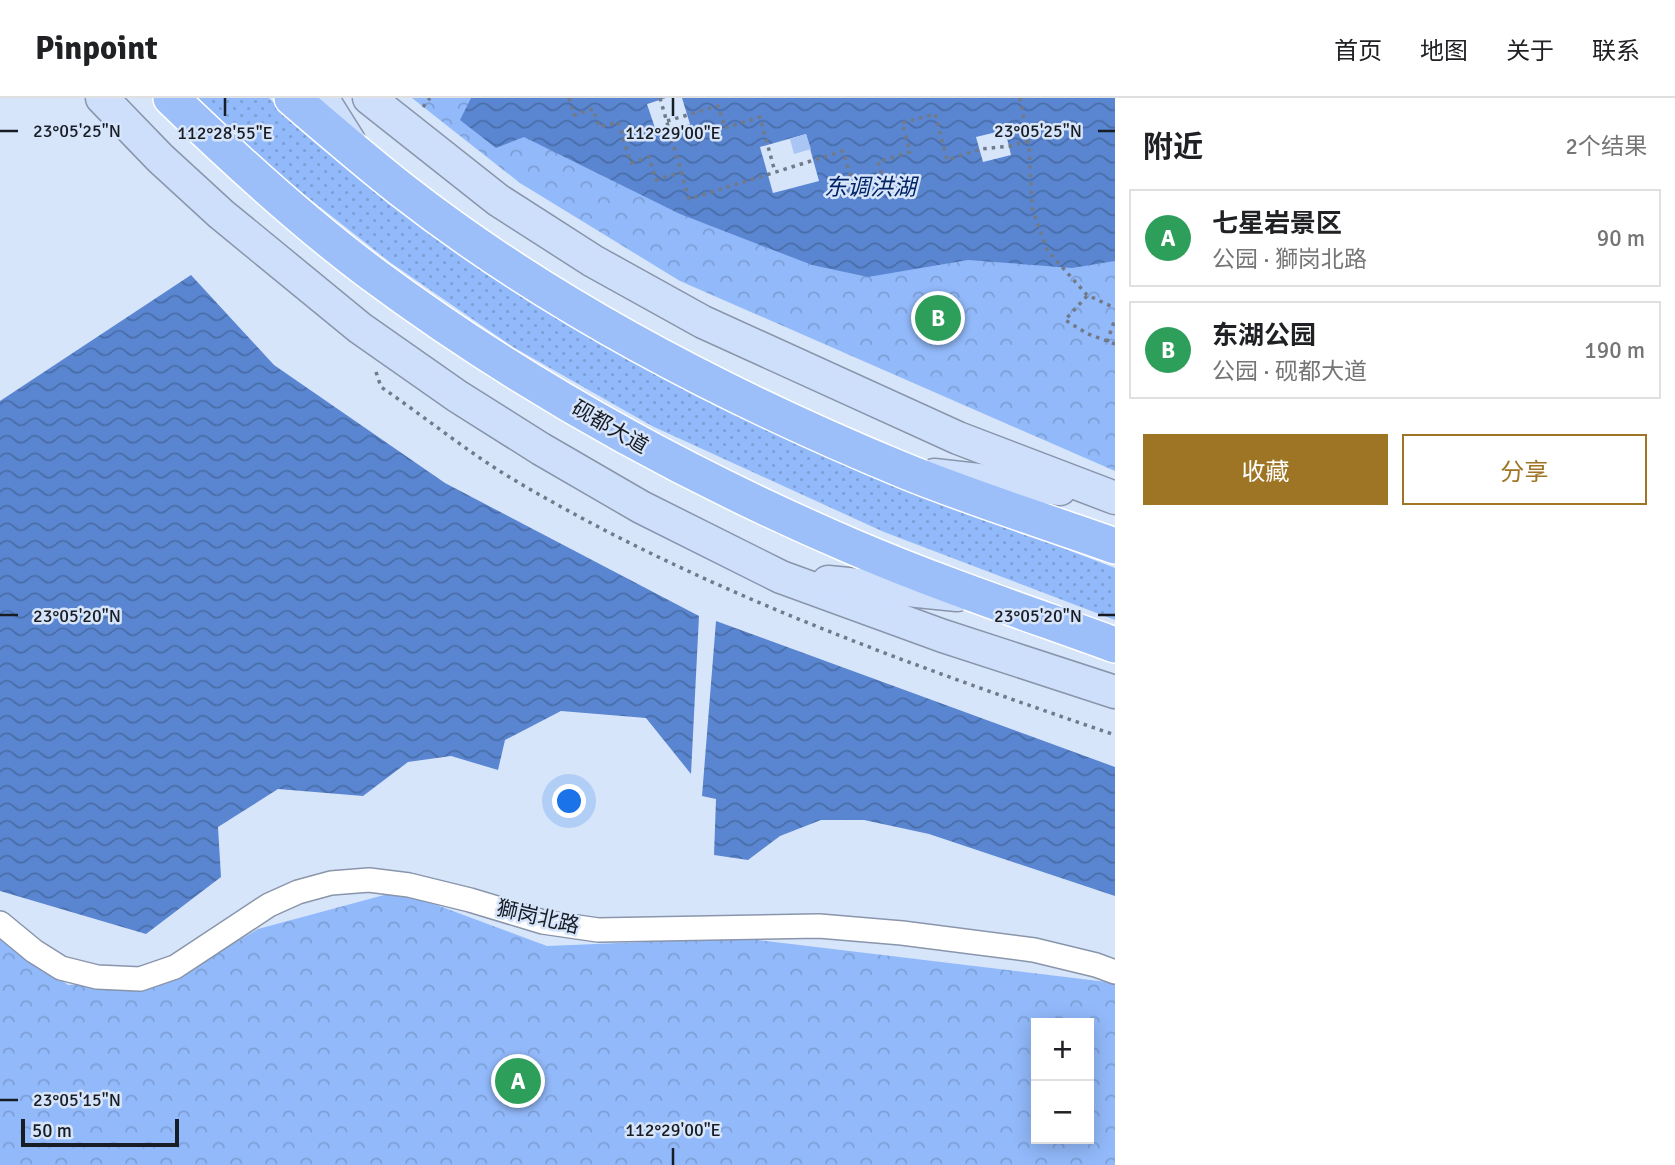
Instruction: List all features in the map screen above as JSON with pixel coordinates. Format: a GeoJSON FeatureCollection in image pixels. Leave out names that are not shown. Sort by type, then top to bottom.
{"type":"FeatureCollection","features":[{"type":"Feature","properties":{"kind":"main road","name":"砚都大道"},"geometry":{"type":"LineString","coordinates":[[170,98],[223,149],[368,271],[525,378],[605,425],[705,478],[852,547],[1115,645]]}},
{"type":"Feature","properties":{"kind":"main road"},"geometry":{"type":"LineString","coordinates":[[292,98],[403,191],[480,246],[560,298],[642,346],[731,393],[907,471],[1115,546]]}},
{"type":"Feature","properties":{"kind":"street"},"geometry":{"type":"LineString","coordinates":[[102,98],[160,158],[221,214],[360,328],[457,396],[541,449],[641,507],[781,577],[943,636],[1115,692]]}},
{"type":"Feature","properties":{"kind":"street"},"geometry":{"type":"LineString","coordinates":[[132,98],[160,158]]}},
{"type":"Feature","properties":{"kind":"street"},"geometry":{"type":"LineString","coordinates":[[322,98],[358,154]]}},
{"type":"Feature","properties":{"kind":"street"},"geometry":{"type":"LineString","coordinates":[[369,98],[498,200],[593,261],[704,323],[958,438],[1111,496]]}},
{"type":"Feature","properties":{"kind":"street"},"geometry":{"type":"LineString","coordinates":[[907,471],[1111,496]]}},
{"type":"Feature","properties":{"kind":"street"},"geometry":{"type":"LineString","coordinates":[[781,577],[981,597]]}},
{"type":"Feature","properties":{"kind":"street","name":"獅岗北路"},"geometry":{"type":"LineString","coordinates":[[0,923],[34,951],[61,968],[97,977],[140,979],[175,967],[269,905],[298,892],[331,883],[369,880],[409,885],[543,922],[598,930],[819,926],[888,931],[1034,950],[1115,972]]}},
{"type":"Feature","properties":{"kind":"path"},"geometry":{"type":"LineString","coordinates":[[569,98],[574,115],[593,109],[599,127],[618,122],[631,163],[649,157],[656,180],[681,172]]}},
{"type":"Feature","properties":{"kind":"path"},"geometry":{"type":"LineString","coordinates":[[660,98],[689,199],[843,151],[855,192],[884,182],[878,162],[910,152],[902,123],[934,114],[947,160],[981,149],[1028,141]]}},
{"type":"Feature","properties":{"kind":"path"},"geometry":{"type":"LineString","coordinates":[[1020,98],[1028,141],[1032,208],[1048,250],[1066,274],[1087,295],[1115,308]]}},
{"type":"Feature","properties":{"kind":"path"},"geometry":{"type":"LineString","coordinates":[[667,121],[718,106],[725,128],[760,117],[775,172]]}},
{"type":"Feature","properties":{"kind":"path"},"geometry":{"type":"LineString","coordinates":[[1087,295],[1065,320],[1115,344]]}},
{"type":"Feature","properties":{"kind":"path"},"geometry":{"type":"LineString","coordinates":[[1107,342],[1115,319]]}},
{"type":"Feature","properties":{"kind":"green space"},"geometry":{"type":"Polygon","coordinates":[[[198,98],[269,98],[312,139],[410,216],[530,302],[669,381],[902,486],[1115,568],[1115,620],[884,532],[652,426],[513,347],[391,263],[282,177],[198,98]]]}},
{"type":"Feature","properties":{"kind":"green space"},"geometry":{"type":"Polygon","coordinates":[[[412,98],[1115,98],[1115,471],[680,281],[520,183],[412,98]]]}},
{"type":"Feature","properties":{"kind":"green space"},"geometry":{"type":"Polygon","coordinates":[[[399,891],[547,946],[742,938],[1115,983],[1115,1165],[0,1165],[0,933],[68,985],[177,977],[258,929],[399,891]]]}},
{"type":"Feature","properties":{"kind":"water","name":"东调洪湖"},"geometry":{"type":"Polygon","coordinates":[[[471,98],[1115,98],[1115,261],[1072,268],[968,260],[868,277],[812,265],[680,214],[524,137],[496,148],[460,120],[471,98]]]}},
{"type":"Feature","properties":{"kind":"water"},"geometry":{"type":"Polygon","coordinates":[[[191,275],[274,365],[445,483],[699,616],[691,774],[646,718],[561,711],[505,740],[498,770],[451,756],[408,762],[363,796],[278,789],[218,827],[221,877],[146,934],[0,891],[0,401],[191,275]]]}},
{"type":"Feature","properties":{"kind":"water"},"geometry":{"type":"Polygon","coordinates":[[[716,621],[1115,767],[1115,896],[929,834],[864,820],[821,820],[780,836],[748,860],[714,855],[716,799],[702,796],[716,621]]]}},
{"type":"Feature","properties":{"kind":"pier"},"geometry":{"type":"Polygon","coordinates":[[[666,98],[682,98],[690,124],[657,134],[647,104],[666,98]]]}},
{"type":"Feature","properties":{"kind":"pier"},"geometry":{"type":"Polygon","coordinates":[[[1005,130],[1011,155],[983,162],[976,137],[1005,130]]]}},
{"type":"Feature","properties":{"kind":"pier"},"geometry":{"type":"Polygon","coordinates":[[[806,134],[819,181],[773,193],[760,147],[806,134]]]}},
{"type":"Feature","properties":{"kind":"building"},"geometry":{"type":"Polygon","coordinates":[[[806,134],[811,149],[794,154],[790,139],[806,134]]]}},
{"type":"Feature","properties":{"kind":"place","name":"东湖公园"},"geometry":{"type":"Point","coordinates":[938,318]}},
{"type":"Feature","properties":{"kind":"place","name":"七星岩景区"},"geometry":{"type":"Point","coordinates":[518,1081]}}]}
